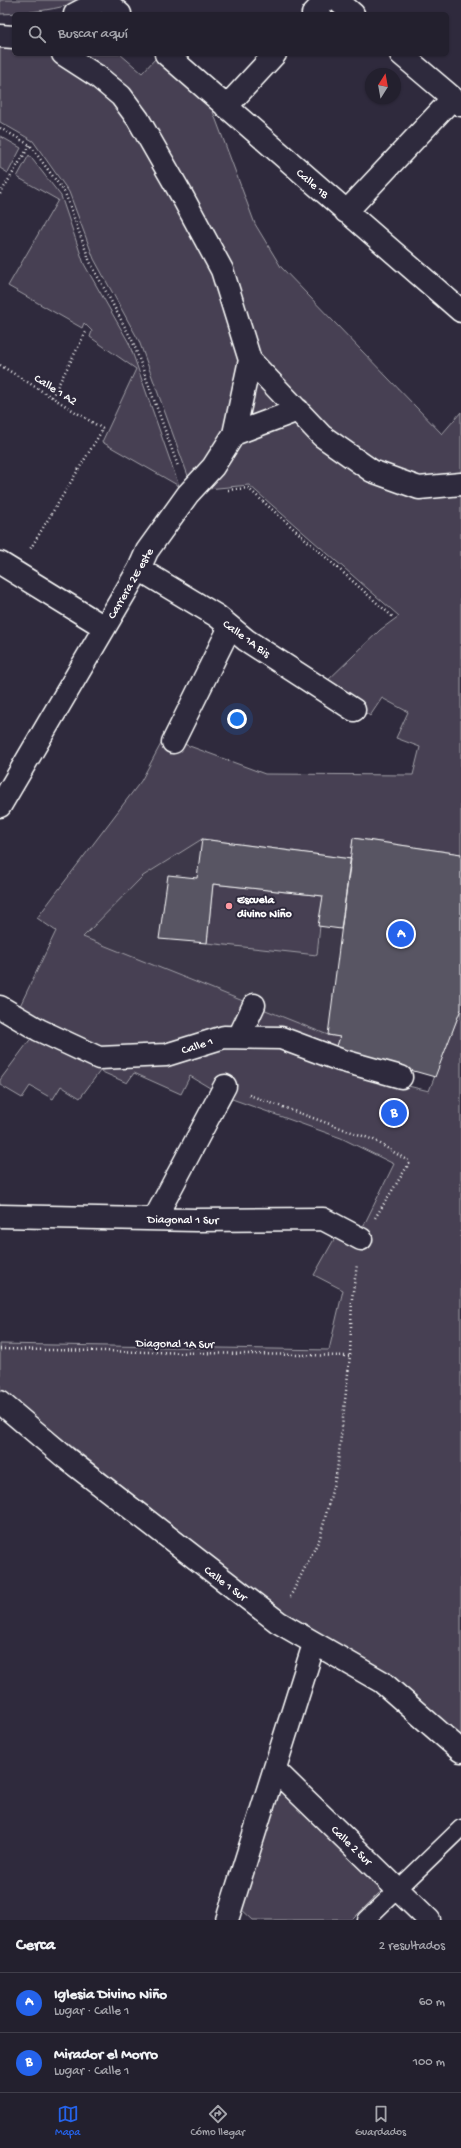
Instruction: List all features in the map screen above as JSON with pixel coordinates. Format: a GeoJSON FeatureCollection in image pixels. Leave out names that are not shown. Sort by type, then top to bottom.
{"type":"FeatureCollection","features":[{"type":"Feature","properties":{"kind":"street"},"geometry":{"type":"LineString","coordinates":[[79,12],[103,0],[118,12]]}},
{"type":"Feature","properties":{"kind":"street"},"geometry":{"type":"LineString","coordinates":[[315,12],[326,0]]}},
{"type":"Feature","properties":{"kind":"street"},"geometry":{"type":"LineString","coordinates":[[337,0],[351,12]]}},
{"type":"Feature","properties":{"kind":"street"},"geometry":{"type":"LineString","coordinates":[[0,36],[12,36]]}},
{"type":"Feature","properties":{"kind":"street"},"geometry":{"type":"LineString","coordinates":[[65,56],[103,81],[121,96],[138,119],[222,270],[250,360],[322,436],[372,471],[419,488],[461,484]]}},
{"type":"Feature","properties":{"kind":"street","name":"Calle 1B"},"geometry":{"type":"LineString","coordinates":[[168,56],[461,311]]}},
{"type":"Feature","properties":{"kind":"street"},"geometry":{"type":"LineString","coordinates":[[226,107],[273,56]]}},
{"type":"Feature","properties":{"kind":"street"},"geometry":{"type":"LineString","coordinates":[[346,212],[457,101],[403,56]]}},
{"type":"Feature","properties":{"kind":"street","name":"Carrera 2E este"},"geometry":{"type":"LineString","coordinates":[[0,806],[139,569],[147,551],[188,494],[213,467],[234,434],[250,360]]}},
{"type":"Feature","properties":{"kind":"street"},"geometry":{"type":"LineString","coordinates":[[234,434],[298,410]]}},
{"type":"Feature","properties":{"kind":"street"},"geometry":{"type":"LineString","coordinates":[[8,568],[104,627]]}},
{"type":"Feature","properties":{"kind":"street","name":"Calle 1A Bis"},"geometry":{"type":"LineString","coordinates":[[139,569],[217,616],[246,640],[354,710]]}},
{"type":"Feature","properties":{"kind":"street"},"geometry":{"type":"LineString","coordinates":[[173,742],[230,627]]}},
{"type":"Feature","properties":{"kind":"street"},"geometry":{"type":"LineString","coordinates":[[239,1037],[254,1005]]}},
{"type":"Feature","properties":{"kind":"street","name":"Calle 1"},"geometry":{"type":"LineString","coordinates":[[0,1007],[39,1030],[99,1058],[166,1055],[224,1037],[281,1038],[340,1060],[401,1077]]}},
{"type":"Feature","properties":{"kind":"street"},"geometry":{"type":"LineString","coordinates":[[155,1218],[225,1086]]}},
{"type":"Feature","properties":{"kind":"street","name":"Diagonal 1 Sur"},"geometry":{"type":"LineString","coordinates":[[0,1216],[196,1220],[323,1219],[361,1239]]}},
{"type":"Feature","properties":{"kind":"street","name":"Calle 1 Sur"},"geometry":{"type":"LineString","coordinates":[[0,1402],[97,1482],[278,1622],[314,1644],[363,1669],[382,1682],[461,1751]]}},
{"type":"Feature","properties":{"kind":"street"},"geometry":{"type":"LineString","coordinates":[[230,1918],[314,1644]]}},
{"type":"Feature","properties":{"kind":"street","name":"Calle 2 Sur"},"geometry":{"type":"LineString","coordinates":[[275,1770],[429,1920]]}},
{"type":"Feature","properties":{"kind":"lane"},"geometry":{"type":"LineString","coordinates":[[366,1920],[461,1828]]}},
{"type":"Feature","properties":{"kind":"path"},"geometry":{"type":"LineString","coordinates":[[0,128],[30,145],[65,193],[90,262],[133,342],[188,494],[248,488],[394,618]]}},
{"type":"Feature","properties":{"kind":"path"},"geometry":{"type":"LineString","coordinates":[[0,194],[30,145]]}},
{"type":"Feature","properties":{"kind":"path"},"geometry":{"type":"LineString","coordinates":[[52,397],[86,332]]}},
{"type":"Feature","properties":{"kind":"path","name":"Calle 1 A2"},"geometry":{"type":"LineString","coordinates":[[0,365],[103,429],[8,568]]}},
{"type":"Feature","properties":{"kind":"path"},"geometry":{"type":"LineString","coordinates":[[225,1086],[374,1140],[410,1162],[361,1239],[352,1298],[350,1356],[337,1471],[320,1538],[278,1622]]}},
{"type":"Feature","properties":{"kind":"path","name":"Diagonal 1A Sur"},"geometry":{"type":"LineString","coordinates":[[0,1349],[350,1356]]}},
{"type":"Feature","properties":{"kind":"shaded area"},"geometry":{"type":"Polygon","coordinates":[[[0,0],[85,0],[43,10],[0,14],[0,0]]]}},
{"type":"Feature","properties":{"kind":"shaded area"},"geometry":{"type":"Polygon","coordinates":[[[0,43],[12,43],[12,56],[53,56],[90,78],[113,100],[214,270],[242,357],[227,431],[191,484],[139,341],[94,259],[69,192],[33,141],[0,122],[0,43]]]}},
{"type":"Feature","properties":{"kind":"shaded area"},"geometry":{"type":"Polygon","coordinates":[[[74,56],[122,56],[142,73],[156,58],[209,101],[255,224],[281,267],[442,434],[461,412],[461,477],[419,482],[376,467],[326,432],[256,359],[124,90],[74,56]]]}},
{"type":"Feature","properties":{"kind":"shaded area"},"geometry":{"type":"Polygon","coordinates":[[[0,136],[21,148],[8,173],[0,168],[0,136]]]}},
{"type":"Feature","properties":{"kind":"shaded area"},"geometry":{"type":"Polygon","coordinates":[[[29,155],[61,196],[84,264],[129,343],[179,486],[102,442],[136,369],[90,337],[92,331],[84,323],[82,328],[8,286],[58,200],[17,177],[29,155]]]}},
{"type":"Feature","properties":{"kind":"shaded area"},"geometry":{"type":"Polygon","coordinates":[[[251,367],[290,409],[240,426],[251,367]]]}},
{"type":"Feature","properties":{"kind":"shaded area"},"geometry":{"type":"Polygon","coordinates":[[[297,414],[370,475],[461,489],[461,854],[353,838],[351,859],[202,839],[143,876],[83,937],[328,1035],[340,1037],[336,1049],[281,1033],[163,1049],[100,1052],[18,1010],[56,931],[37,918],[141,781],[163,740],[184,744],[265,774],[413,775],[420,747],[396,738],[408,712],[382,698],[370,716],[325,683],[380,630],[399,616],[249,485],[197,490],[235,437],[297,414]]]}},
{"type":"Feature","properties":{"kind":"shaded area","name":"Escuela divino Niño"},"geometry":{"type":"Polygon","coordinates":[[[202,839],[351,859],[328,1035],[83,937],[143,876],[202,839]]]}},
{"type":"Feature","properties":{"kind":"shaded area"},"geometry":{"type":"Polygon","coordinates":[[[213,884],[323,896],[317,955],[207,943],[213,884]]]}},
{"type":"Feature","properties":{"kind":"shaded area"},"geometry":{"type":"Polygon","coordinates":[[[461,1009],[461,1740],[316,1638],[0,1390],[0,1344],[329,1350],[343,1290],[314,1275],[337,1234],[364,1225],[394,1164],[341,1138],[232,1099],[169,1209],[215,1091],[190,1076],[181,1094],[134,1073],[127,1083],[100,1071],[80,1098],[61,1086],[53,1099],[30,1086],[22,1098],[0,1085],[0,1080],[35,1033],[99,1063],[227,1044],[281,1044],[404,1085],[429,1091],[461,1009]]]}},
{"type":"Feature","properties":{"kind":"shaded area"},"geometry":{"type":"Polygon","coordinates":[[[281,1786],[384,1888],[352,1920],[253,1920],[240,1908],[281,1786]]]}},
{"type":"Feature","properties":{"kind":"building"},"geometry":{"type":"Polygon","coordinates":[[[353,838],[461,854],[461,1009],[435,1077],[336,1049],[340,1037],[328,1035],[353,838]]]}},
{"type":"Feature","properties":{"kind":"building"},"geometry":{"type":"Polygon","coordinates":[[[202,839],[351,859],[341,929],[318,926],[323,896],[213,884],[207,943],[159,939],[168,875],[197,878],[202,839]]]}},
{"type":"Feature","properties":{"kind":"place","name":"Escuela divino Niño"},"geometry":{"type":"Point","coordinates":[229,906]}},
{"type":"Feature","properties":{"kind":"place","name":"Iglesia Divino Niño"},"geometry":{"type":"Point","coordinates":[401,934]}},
{"type":"Feature","properties":{"kind":"place","name":"Mirador el Morro"},"geometry":{"type":"Point","coordinates":[394,1113]}}]}
